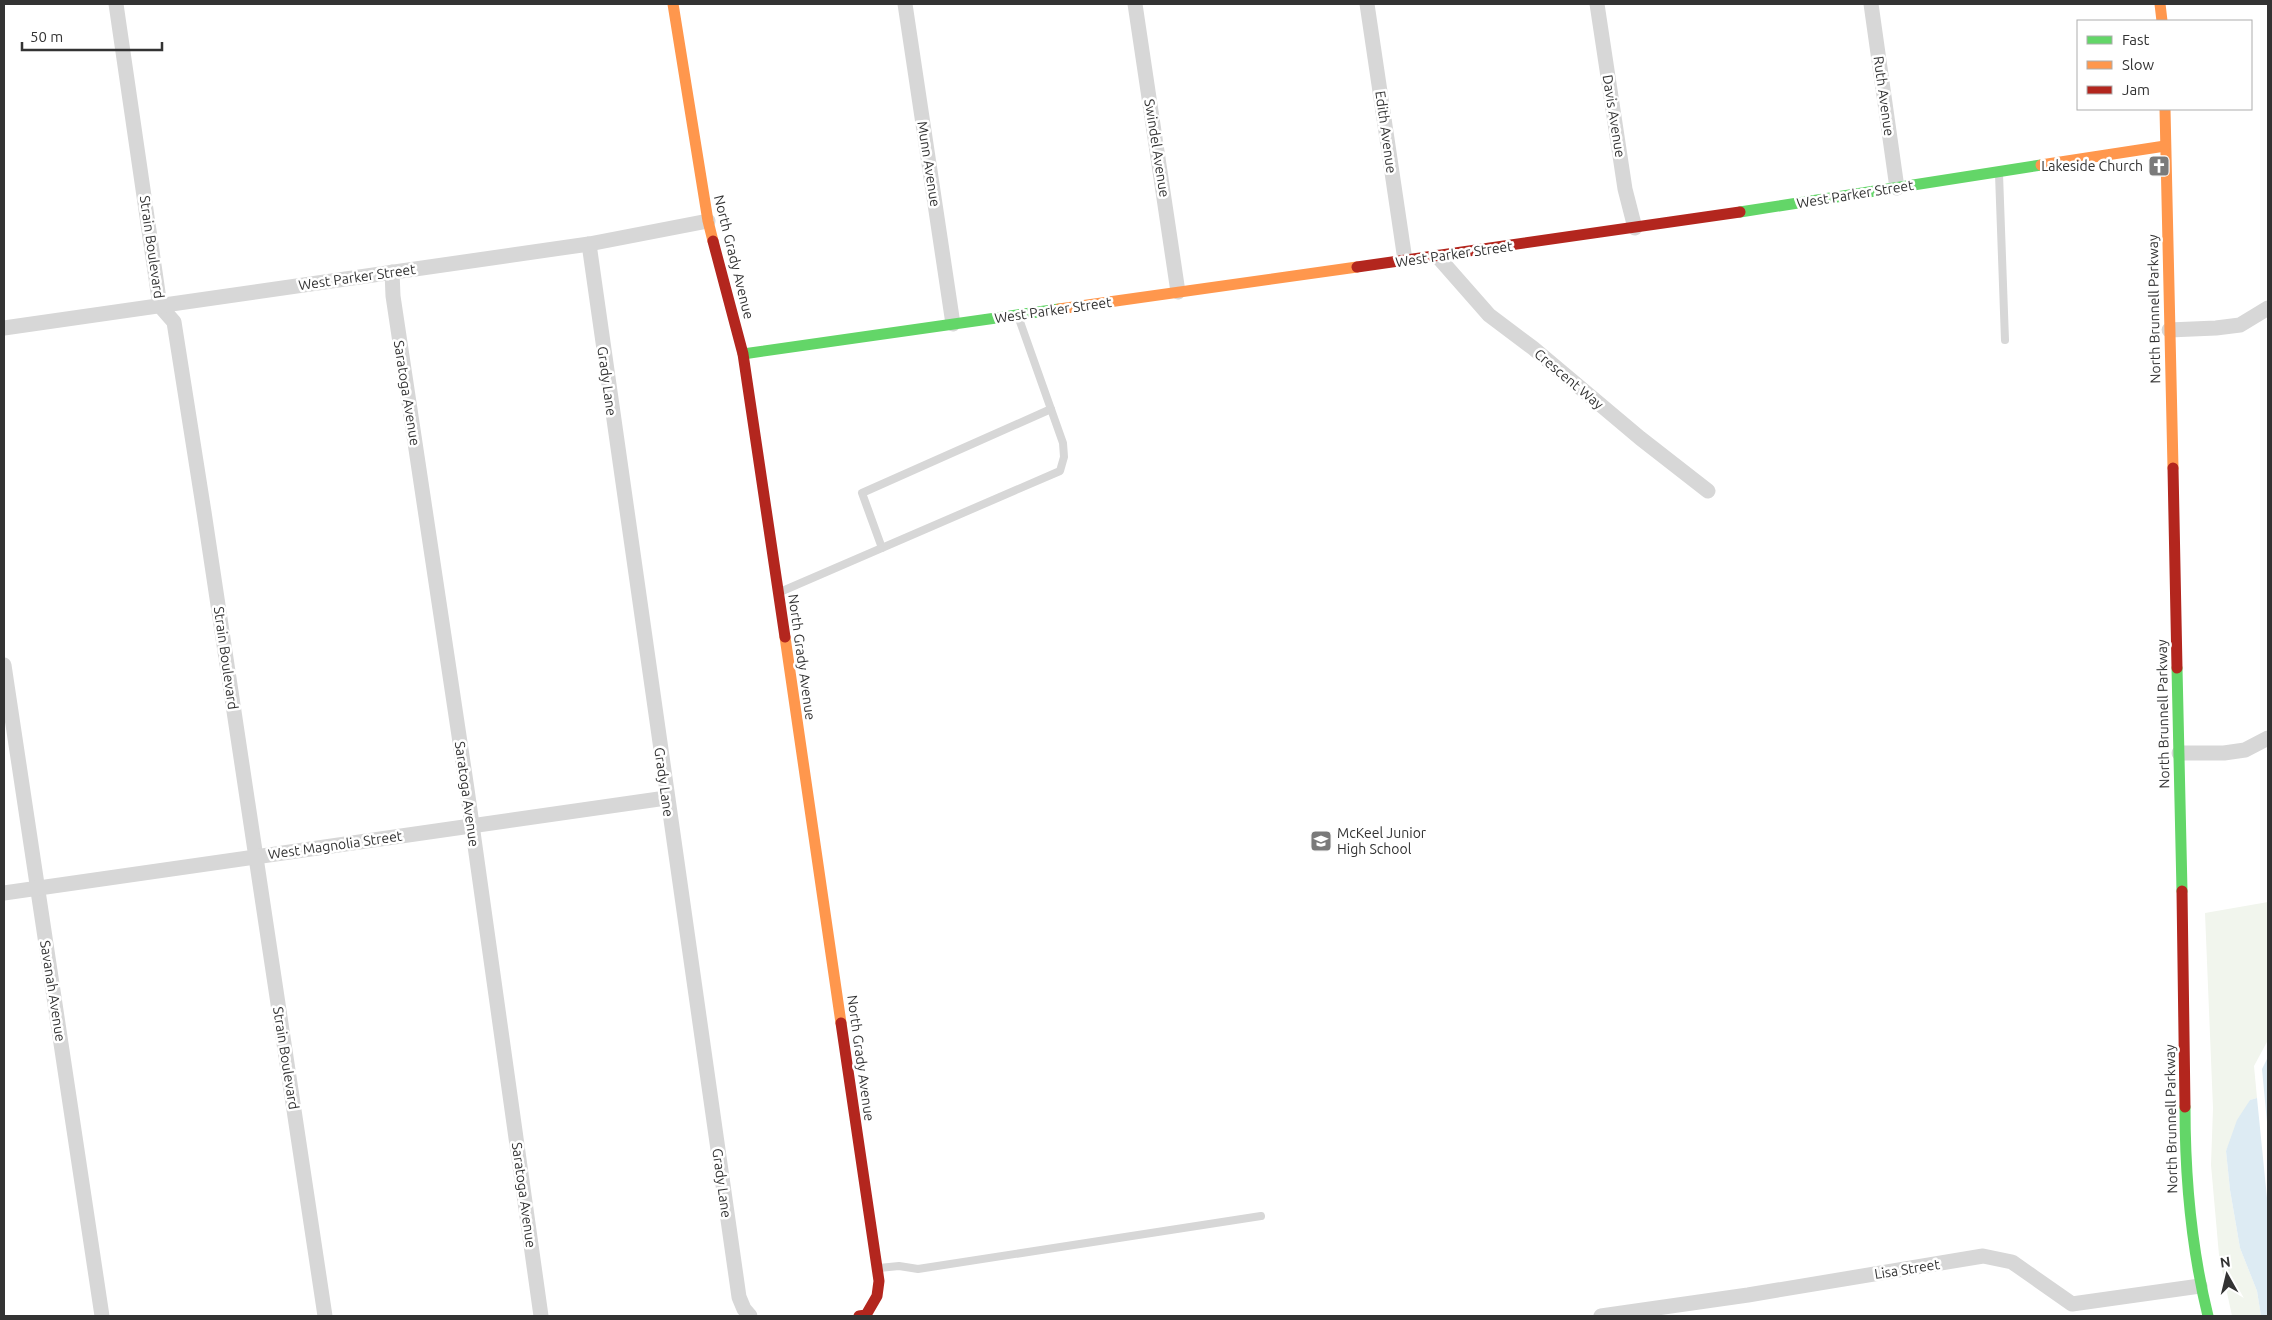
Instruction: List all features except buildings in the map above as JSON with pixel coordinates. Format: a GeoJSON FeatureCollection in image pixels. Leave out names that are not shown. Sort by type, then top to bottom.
{"type":"FeatureCollection","features":[{"type":"Feature","properties":{"kind":"street","name":"Strain Boulevard"},"geometry":{"type":"LineString","coordinates":[[116,4],[160,306],[174,322],[325,1316]]}},
{"type":"Feature","properties":{"kind":"street","name":"North Grady Avenue"},"geometry":{"type":"LineString","coordinates":[[674,4],[708,221],[743,354],[879,1281],[877,1296],[862,1316]]}},
{"type":"Feature","properties":{"kind":"street","name":"Munn Avenue"},"geometry":{"type":"LineString","coordinates":[[905,4],[953,324]]}},
{"type":"Feature","properties":{"kind":"street","name":"Swindel Avenue"},"geometry":{"type":"LineString","coordinates":[[1135,4],[1178,292]]}},
{"type":"Feature","properties":{"kind":"street","name":"Edith Avenue"},"geometry":{"type":"LineString","coordinates":[[1367,4],[1405,260]]}},
{"type":"Feature","properties":{"kind":"street","name":"Davis Avenue"},"geometry":{"type":"LineString","coordinates":[[1597,4],[1625,189],[1635,228]]}},
{"type":"Feature","properties":{"kind":"street","name":"Ruth Avenue"},"geometry":{"type":"LineString","coordinates":[[1870,4],[1897,188]]}},
{"type":"Feature","properties":{"kind":"street"},"geometry":{"type":"LineString","coordinates":[[2160,4],[2162,20]]}},
{"type":"Feature","properties":{"kind":"street","name":"North Brunnell Parkway"},"geometry":{"type":"LineString","coordinates":[[2165,110],[2185,1044],[2185,1155],[2192,1242],[2208,1316]]}},
{"type":"Feature","properties":{"kind":"street","name":"West Parker Street"},"geometry":{"type":"LineString","coordinates":[[743,354],[1405,260],[1438,257],[2165,146]]}},
{"type":"Feature","properties":{"kind":"street","name":"West Parker Street"},"geometry":{"type":"LineString","coordinates":[[4,328],[589,244],[708,221]]}},
{"type":"Feature","properties":{"kind":"street","name":"Grady Lane"},"geometry":{"type":"LineString","coordinates":[[589,244],[666,798],[739,1297],[744,1309],[750,1316]]}},
{"type":"Feature","properties":{"kind":"street","name":"Crescent Way"},"geometry":{"type":"LineString","coordinates":[[1438,257],[1489,315],[1533,348],[1640,438],[1708,491]]}},
{"type":"Feature","properties":{"kind":"street","name":"Saratoga Avenue"},"geometry":{"type":"LineString","coordinates":[[392,272],[393,296],[467,789],[541,1316]]}},
{"type":"Feature","properties":{"kind":"street"},"geometry":{"type":"LineString","coordinates":[[2169,330],[2240,325],[2268,308]]}},
{"type":"Feature","properties":{"kind":"street","name":"Savanah Avenue"},"geometry":{"type":"LineString","coordinates":[[4,665],[102,1316]]}},
{"type":"Feature","properties":{"kind":"street"},"geometry":{"type":"LineString","coordinates":[[2179,753],[2224,753],[2245,750],[2268,738]]}},
{"type":"Feature","properties":{"kind":"street","name":"West Magnolia Street"},"geometry":{"type":"LineString","coordinates":[[4,893],[666,798]]}},
{"type":"Feature","properties":{"kind":"street","name":"Lisa Street"},"geometry":{"type":"LineString","coordinates":[[1601,1316],[1758,1294],[1983,1256],[2012,1262],[2068,1310],[2200,1286]]}},
{"type":"Feature","properties":{"kind":"lane"},"geometry":{"type":"LineString","coordinates":[[1999,172],[2004,340]]}},
{"type":"Feature","properties":{"kind":"lane"},"geometry":{"type":"LineString","coordinates":[[778,593],[1060,471],[1064,450],[1018,315]]}},
{"type":"Feature","properties":{"kind":"lane"},"geometry":{"type":"LineString","coordinates":[[882,548],[862,493],[1051,409]]}},
{"type":"Feature","properties":{"kind":"lane"},"geometry":{"type":"LineString","coordinates":[[877,1268],[899,1266],[918,1269],[1261,1216]]}},
{"type":"Feature","properties":{"kind":"shaded area"},"geometry":{"type":"Polygon","coordinates":[[[2268,902],[2268,1040],[2254,1066],[2257,1098],[2250,1100],[2226,1151],[2230,1190],[2240,1248],[2257,1291],[2261,1316],[2232,1316],[2219,1255],[2211,1165],[2213,1108],[2205,913],[2268,902]]]}},
{"type":"Feature","properties":{"kind":"shaded area"},"geometry":{"type":"Polygon","coordinates":[[[2268,1057],[2268,1133],[2262,1069],[2268,1057]]]}},
{"type":"Feature","properties":{"kind":"shaded area"},"geometry":{"type":"Polygon","coordinates":[[[2257,1098],[2268,1208],[2268,1316],[2261,1316],[2257,1291],[2240,1248],[2230,1190],[2226,1151],[2237,1120],[2250,1100],[2257,1098]]]}},
{"type":"Feature","properties":{"kind":"traffic: fast"},"geometry":{"type":"LineString","coordinates":[[1740,212],[2041,165]]}},
{"type":"Feature","properties":{"kind":"traffic: fast"},"geometry":{"type":"LineString","coordinates":[[743,354],[1059,309]]}},
{"type":"Feature","properties":{"kind":"traffic: fast"},"geometry":{"type":"LineString","coordinates":[[2177,668],[2182,891]]}},
{"type":"Feature","properties":{"kind":"traffic: fast"},"geometry":{"type":"LineString","coordinates":[[2185,1107],[2186,1160],[2190,1212],[2197,1264],[2208,1316]]}},
{"type":"Feature","properties":{"kind":"traffic: slow"},"geometry":{"type":"LineString","coordinates":[[673,4],[708,221],[713,241]]}},
{"type":"Feature","properties":{"kind":"traffic: slow"},"geometry":{"type":"LineString","coordinates":[[2160,4],[2162,20]]}},
{"type":"Feature","properties":{"kind":"traffic: slow"},"geometry":{"type":"LineString","coordinates":[[2165,110],[2173,468]]}},
{"type":"Feature","properties":{"kind":"traffic: slow"},"geometry":{"type":"LineString","coordinates":[[2041,165],[2165,146]]}},
{"type":"Feature","properties":{"kind":"traffic: slow"},"geometry":{"type":"LineString","coordinates":[[1059,309],[1357,267]]}},
{"type":"Feature","properties":{"kind":"traffic: slow"},"geometry":{"type":"LineString","coordinates":[[785,637],[841,1023]]}},
{"type":"Feature","properties":{"kind":"traffic: jam"},"geometry":{"type":"LineString","coordinates":[[1357,267],[1740,212]]}},
{"type":"Feature","properties":{"kind":"traffic: jam"},"geometry":{"type":"LineString","coordinates":[[713,241],[743,354],[785,637]]}},
{"type":"Feature","properties":{"kind":"traffic: jam"},"geometry":{"type":"LineString","coordinates":[[2173,468],[2177,668]]}},
{"type":"Feature","properties":{"kind":"traffic: jam"},"geometry":{"type":"LineString","coordinates":[[2182,891],[2185,1107]]}},
{"type":"Feature","properties":{"kind":"traffic: jam"},"geometry":{"type":"LineString","coordinates":[[841,1023],[879,1281],[877,1296],[866,1315],[859,1316]]}},
{"type":"Feature","properties":{"kind":"place","name":"Lakeside Church"},"geometry":{"type":"Point","coordinates":[2159,166]}},
{"type":"Feature","properties":{"kind":"place","name":"McKeel Junior High School"},"geometry":{"type":"Point","coordinates":[1321,841]}}]}
